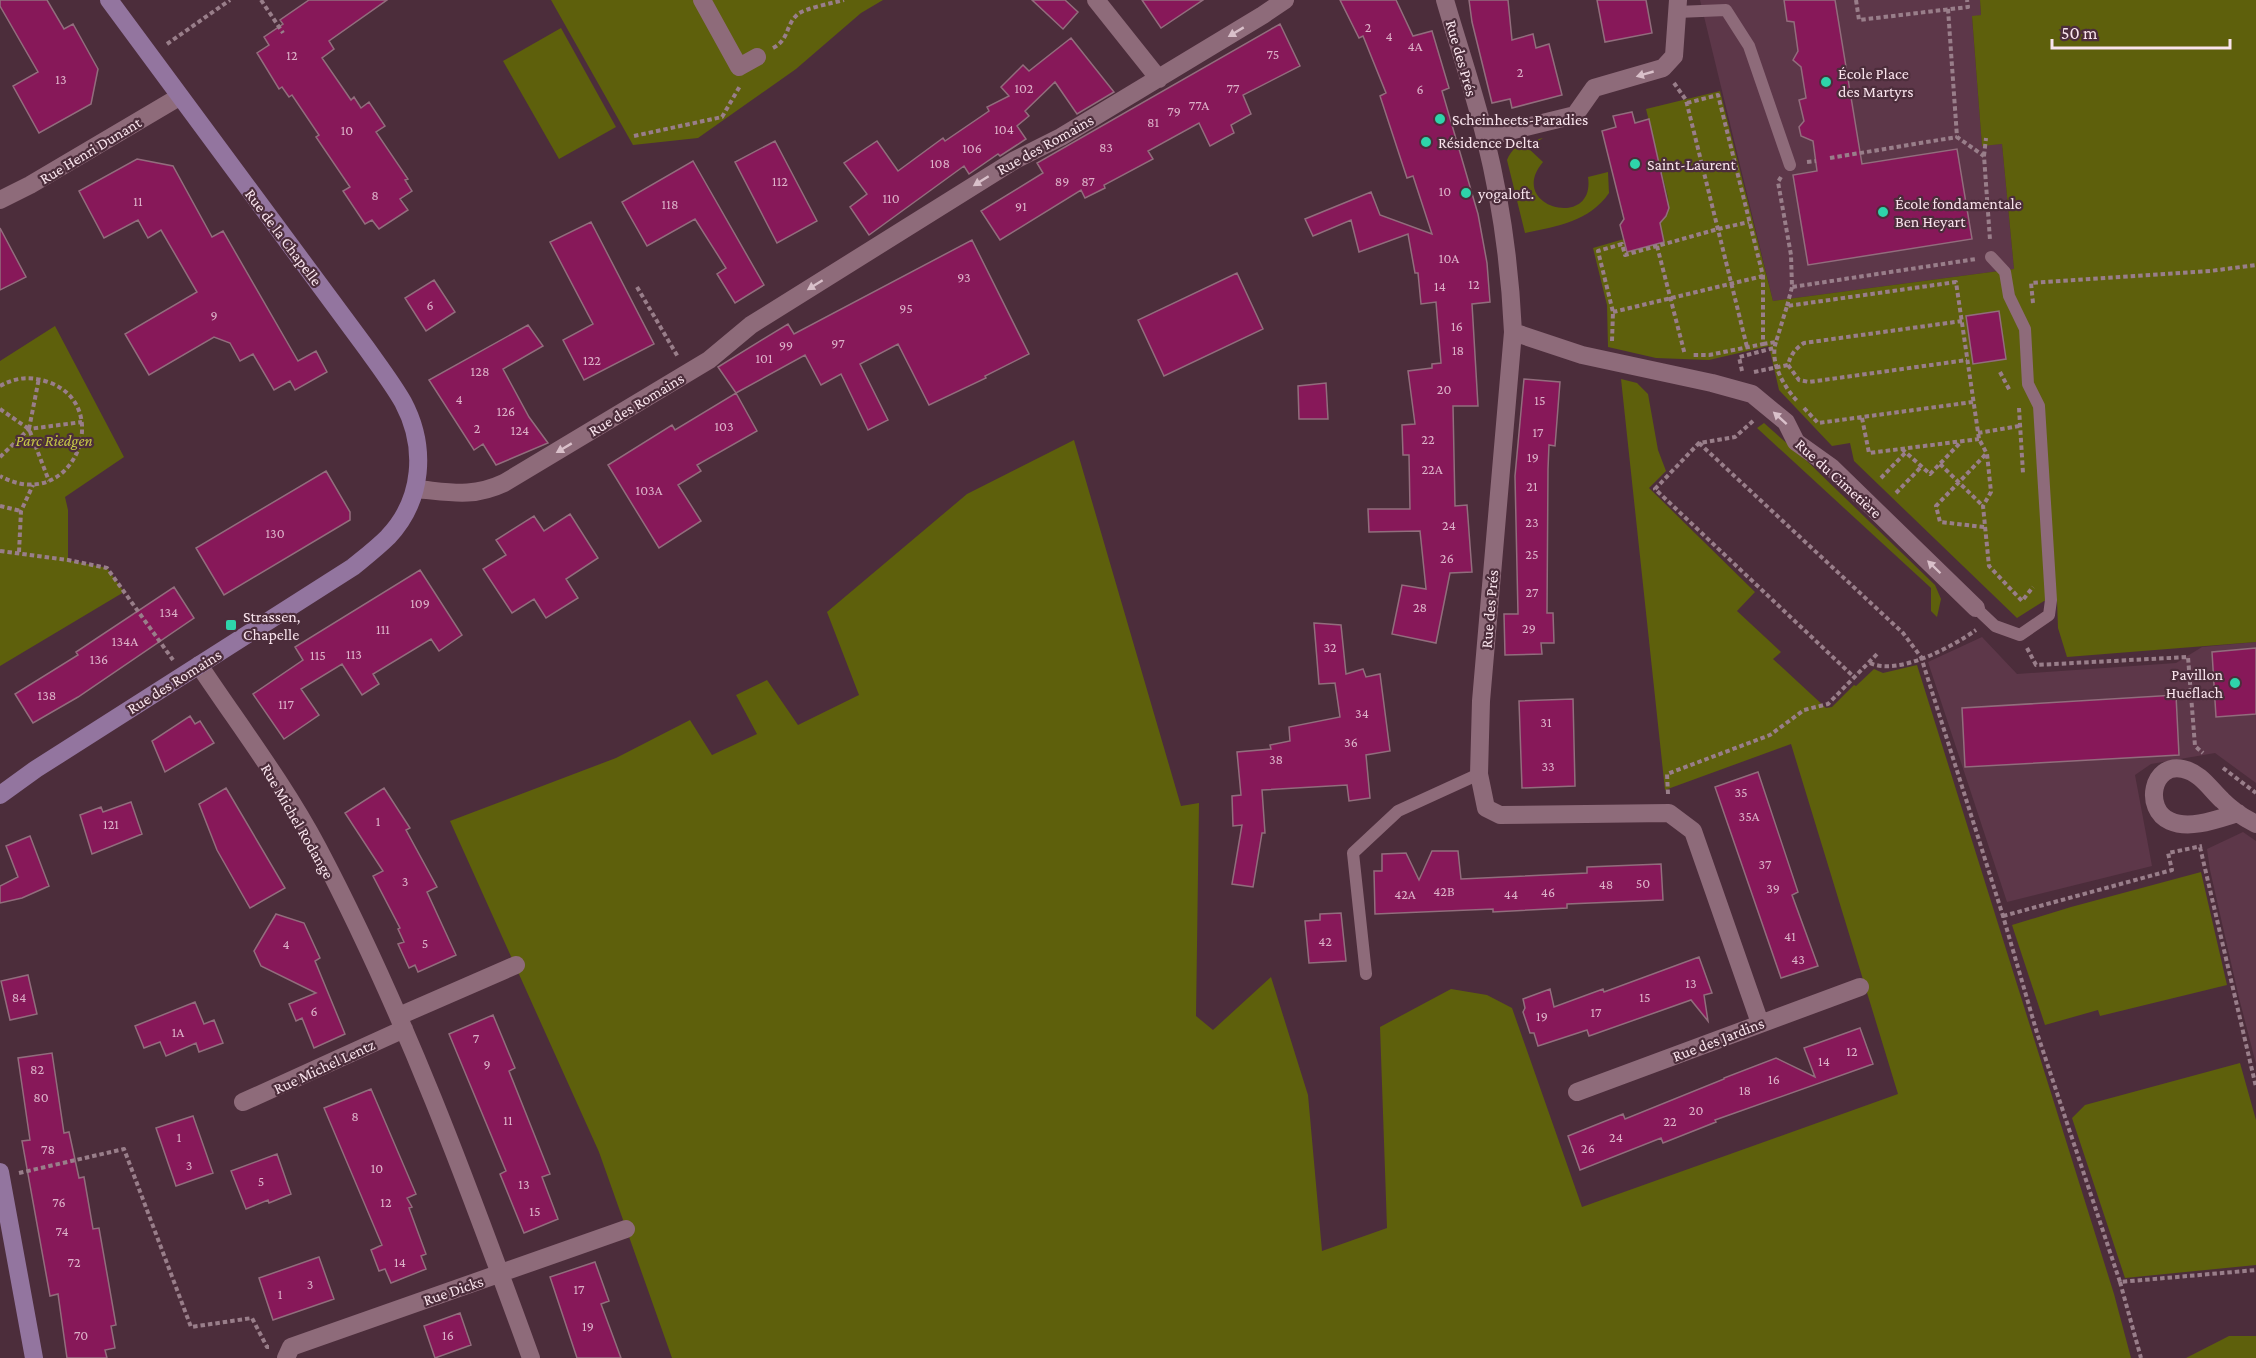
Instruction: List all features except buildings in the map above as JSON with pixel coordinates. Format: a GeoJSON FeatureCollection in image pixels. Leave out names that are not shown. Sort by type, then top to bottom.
{"type":"FeatureCollection","features":[{"type":"Feature","properties":{"kind":"main road","name":"Rue de la Chapelle"},"geometry":{"type":"LineString","coordinates":[[109,0],[360,339],[403,402],[414,429],[418,450],[419,468],[416,489]]}},
{"type":"Feature","properties":{"kind":"main road","name":"Rue des Romains"},"geometry":{"type":"LineString","coordinates":[[0,795],[36,769],[353,567],[387,538],[404,516],[416,489]]}},
{"type":"Feature","properties":{"kind":"main road"},"geometry":{"type":"LineString","coordinates":[[0,1175],[34,1358]]}},
{"type":"Feature","properties":{"kind":"street"},"geometry":{"type":"LineString","coordinates":[[702,0],[740,67],[757,57]]}},
{"type":"Feature","properties":{"kind":"street"},"geometry":{"type":"LineString","coordinates":[[1096,0],[1159,79]]}},
{"type":"Feature","properties":{"kind":"street","name":"Rue des Romains"},"geometry":{"type":"LineString","coordinates":[[416,489],[458,494],[492,489],[504,483],[709,360],[762,318],[1015,160],[1061,137],[1159,79],[1285,0]]}},
{"type":"Feature","properties":{"kind":"street","name":"Rue des Prés"},"geometry":{"type":"LineString","coordinates":[[1445,0],[1485,137],[1510,271],[1513,332],[1481,701],[1479,774],[1486,808],[1500,815],[1669,813]]}},
{"type":"Feature","properties":{"kind":"street"},"geometry":{"type":"LineString","coordinates":[[1485,137],[1575,115],[1594,88],[1663,69],[1674,56],[1677,6]]}},
{"type":"Feature","properties":{"kind":"street","name":"Rue Henri Dunant"},"geometry":{"type":"LineString","coordinates":[[0,200],[30,185],[179,97]]}},
{"type":"Feature","properties":{"kind":"street","name":"Rue du Cimetière"},"geometry":{"type":"LineString","coordinates":[[1513,332],[1582,355],[1662,371],[1752,394],[1786,422],[1796,442],[1831,467],[1976,608]]}},
{"type":"Feature","properties":{"kind":"street","name":"Rue Michel Rodange"},"geometry":{"type":"LineString","coordinates":[[199,665],[282,789],[317,847],[402,1022],[531,1358]]}},
{"type":"Feature","properties":{"kind":"street"},"geometry":{"type":"LineString","coordinates":[[1669,813],[1693,831],[1760,1023]]}},
{"type":"Feature","properties":{"kind":"street"},"geometry":{"type":"LineString","coordinates":[[2238,813],[2256,824]]}},
{"type":"Feature","properties":{"kind":"street"},"geometry":{"type":"LineString","coordinates":[[402,1022],[516,965]]}},
{"type":"Feature","properties":{"kind":"street","name":"Rue des Jardins"},"geometry":{"type":"LineString","coordinates":[[1576,1092],[1860,987]]}},
{"type":"Feature","properties":{"kind":"street","name":"Rue Michel Lentz"},"geometry":{"type":"LineString","coordinates":[[243,1102],[402,1022]]}},
{"type":"Feature","properties":{"kind":"street","name":"Rue Dicks"},"geometry":{"type":"LineString","coordinates":[[289,1352],[500,1273],[626,1229]]}},
{"type":"Feature","properties":{"kind":"lane"},"geometry":{"type":"LineString","coordinates":[[1677,6],[1726,10],[1749,46],[1790,165]]}},
{"type":"Feature","properties":{"kind":"lane"},"geometry":{"type":"LineString","coordinates":[[1976,608],[1995,626],[2020,635],[2049,615],[2051,600],[2039,406],[2028,384],[2025,329],[2009,296],[2006,272],[1991,256]]}},
{"type":"Feature","properties":{"kind":"lane"},"geometry":{"type":"LineString","coordinates":[[1366,974],[1353,853],[1398,811],[1479,774]]}},
{"type":"Feature","properties":{"kind":"path"},"geometry":{"type":"LineString","coordinates":[[149,56],[230,0]]}},
{"type":"Feature","properties":{"kind":"path"},"geometry":{"type":"LineString","coordinates":[[261,0],[283,33]]}},
{"type":"Feature","properties":{"kind":"path"},"geometry":{"type":"LineString","coordinates":[[634,136],[722,117],[757,57],[782,44],[792,21],[799,13],[844,0]]}},
{"type":"Feature","properties":{"kind":"path"},"geometry":{"type":"LineString","coordinates":[[1856,0],[1858,20],[1968,7],[1968,0]]}},
{"type":"Feature","properties":{"kind":"path"},"geometry":{"type":"LineString","coordinates":[[1948,9],[1958,137]]}},
{"type":"Feature","properties":{"kind":"path"},"geometry":{"type":"LineString","coordinates":[[1663,69],[1687,103],[1747,347]]}},
{"type":"Feature","properties":{"kind":"path"},"geometry":{"type":"LineString","coordinates":[[1687,103],[1718,95],[1763,276],[1763,344]]}},
{"type":"Feature","properties":{"kind":"path"},"geometry":{"type":"LineString","coordinates":[[1830,158],[1958,137],[1984,156]]}},
{"type":"Feature","properties":{"kind":"path"},"geometry":{"type":"LineString","coordinates":[[1792,286],[1991,256],[1984,156],[1986,138]]}},
{"type":"Feature","properties":{"kind":"path"},"geometry":{"type":"LineString","coordinates":[[1816,161],[1790,165],[1778,182],[1791,255],[1792,286],[1774,348],[1782,384],[1818,423],[1973,402]]}},
{"type":"Feature","properties":{"kind":"path"},"geometry":{"type":"LineString","coordinates":[[1612,343],[1613,312],[1598,251],[1622,244],[1625,255],[1749,222]]}},
{"type":"Feature","properties":{"kind":"path"},"geometry":{"type":"LineString","coordinates":[[1657,246],[1685,355]]}},
{"type":"Feature","properties":{"kind":"path"},"geometry":{"type":"LineString","coordinates":[[2018,314],[2034,312],[2031,283],[2210,271],[2256,265]]}},
{"type":"Feature","properties":{"kind":"path"},"geometry":{"type":"LineString","coordinates":[[1613,312],[1763,276]]}},
{"type":"Feature","properties":{"kind":"path"},"geometry":{"type":"LineString","coordinates":[[1787,306],[1956,282],[1979,439],[1987,454],[1991,492],[1983,506],[1989,566],[2022,600],[2034,585]]}},
{"type":"Feature","properties":{"kind":"path"},"geometry":{"type":"LineString","coordinates":[[637,287],[687,373]]}},
{"type":"Feature","properties":{"kind":"path"},"geometry":{"type":"LineString","coordinates":[[1962,321],[1804,343],[1795,349],[1788,365],[1799,380],[1809,382],[1967,360]]}},
{"type":"Feature","properties":{"kind":"path"},"geometry":{"type":"LineString","coordinates":[[1676,355],[1709,355],[1776,342]]}},
{"type":"Feature","properties":{"kind":"path"},"geometry":{"type":"LineString","coordinates":[[1743,375],[1739,357],[1774,348]]}},
{"type":"Feature","properties":{"kind":"path"},"geometry":{"type":"LineString","coordinates":[[1753,372],[1788,365]]}},
{"type":"Feature","properties":{"kind":"path"},"geometry":{"type":"LineString","coordinates":[[2000,372],[2019,408],[2024,482]]}},
{"type":"Feature","properties":{"kind":"path"},"geometry":{"type":"LineString","coordinates":[[0,386],[24,377],[39,378],[54,384],[67,394],[77,407],[82,423],[82,441],[76,458],[64,472],[49,481],[33,485],[16,484],[0,476]]}},
{"type":"Feature","properties":{"kind":"path"},"geometry":{"type":"LineString","coordinates":[[39,378],[29,429],[49,481]]}},
{"type":"Feature","properties":{"kind":"path"},"geometry":{"type":"LineString","coordinates":[[1767,408],[1735,437],[1699,443],[1655,489],[1855,678]]}},
{"type":"Feature","properties":{"kind":"path"},"geometry":{"type":"LineString","coordinates":[[0,409],[29,429]]}},
{"type":"Feature","properties":{"kind":"path"},"geometry":{"type":"LineString","coordinates":[[1862,418],[1869,453],[1979,439]]}},
{"type":"Feature","properties":{"kind":"path"},"geometry":{"type":"LineString","coordinates":[[0,457],[29,429],[82,423]]}},
{"type":"Feature","properties":{"kind":"path"},"geometry":{"type":"LineString","coordinates":[[1978,433],[2019,426]]}},
{"type":"Feature","properties":{"kind":"path"},"geometry":{"type":"LineString","coordinates":[[1904,450],[1930,474],[1961,441]]}},
{"type":"Feature","properties":{"kind":"path"},"geometry":{"type":"LineString","coordinates":[[1699,443],[1911,642],[1921,657],[2003,916],[2037,1033],[2120,1282],[2141,1358]]}},
{"type":"Feature","properties":{"kind":"path"},"geometry":{"type":"LineString","coordinates":[[1881,478],[1904,450]]}},
{"type":"Feature","properties":{"kind":"path"},"geometry":{"type":"LineString","coordinates":[[1985,527],[1940,522],[1936,506],[1987,454]]}},
{"type":"Feature","properties":{"kind":"path"},"geometry":{"type":"LineString","coordinates":[[1940,464],[1983,506]]}},
{"type":"Feature","properties":{"kind":"path"},"geometry":{"type":"LineString","coordinates":[[1896,493],[1921,467]]}},
{"type":"Feature","properties":{"kind":"path"},"geometry":{"type":"LineString","coordinates":[[19,552],[21,511],[33,485]]}},
{"type":"Feature","properties":{"kind":"path"},"geometry":{"type":"LineString","coordinates":[[0,506],[21,511]]}},
{"type":"Feature","properties":{"kind":"path"},"geometry":{"type":"LineString","coordinates":[[0,550],[107,568],[183,675]]}},
{"type":"Feature","properties":{"kind":"path"},"geometry":{"type":"LineString","coordinates":[[1870,663],[1880,668],[1895,667],[1960,641],[1989,621]]}},
{"type":"Feature","properties":{"kind":"path"},"geometry":{"type":"LineString","coordinates":[[2020,635],[2036,664],[2188,657],[2195,746],[2212,760]]}},
{"type":"Feature","properties":{"kind":"path"},"geometry":{"type":"LineString","coordinates":[[1669,813],[1667,774],[1770,735],[1804,710],[1828,704],[1879,652]]}},
{"type":"Feature","properties":{"kind":"path"},"geometry":{"type":"LineString","coordinates":[[2221,766],[2256,793]]}},
{"type":"Feature","properties":{"kind":"path"},"geometry":{"type":"LineString","coordinates":[[2003,916],[2172,870],[2168,853],[2210,843]]}},
{"type":"Feature","properties":{"kind":"path"},"geometry":{"type":"LineString","coordinates":[[2200,847],[2256,1087]]}},
{"type":"Feature","properties":{"kind":"path"},"geometry":{"type":"LineString","coordinates":[[0,1175],[124,1149],[191,1327],[252,1318],[267,1347],[289,1352]]}},
{"type":"Feature","properties":{"kind":"path"},"geometry":{"type":"LineString","coordinates":[[2120,1282],[2256,1270]]}},
{"type":"Feature","properties":{"kind":"shaded area"},"geometry":{"type":"Polygon","coordinates":[[[1700,0],[1980,0],[1981,15],[1972,17],[1982,145],[2002,144],[2014,269],[1773,301],[1700,0]]]}},
{"type":"Feature","properties":{"kind":"shaded area"},"geometry":{"type":"Polygon","coordinates":[[[1982,637],[2017,674],[2176,663],[2202,647],[2256,642],[2256,783],[2215,753],[2151,764],[2135,775],[2152,866],[2007,902],[1928,662],[1982,637]]]}},
{"type":"Feature","properties":{"kind":"shaded area"},"geometry":{"type":"Polygon","coordinates":[[[2243,832],[2256,841],[2256,1064],[2239,998],[2207,849],[2243,832]]]}},
{"type":"Feature","properties":{"kind":"green space"},"geometry":{"type":"Polygon","coordinates":[[[551,0],[883,0],[861,13],[796,69],[698,138],[633,145],[551,0]]]}},
{"type":"Feature","properties":{"kind":"green space"},"geometry":{"type":"Polygon","coordinates":[[[1980,0],[2256,0],[2256,642],[2067,657],[2058,628],[2057,600],[2044,601],[2017,618],[1854,461],[1850,443],[1832,446],[1779,390],[1769,346],[1709,360],[1656,358],[1608,347],[1607,305],[1593,248],[1624,239],[1628,252],[1664,242],[1660,223],[1667,212],[1668,198],[1646,109],[1720,91],[1773,301],[2014,269],[2002,144],[1982,146],[1972,16],[1981,15],[1980,0]]]}},
{"type":"Feature","properties":{"kind":"green space"},"geometry":{"type":"Polygon","coordinates":[[[561,28],[616,127],[559,159],[503,61],[561,28]]]}},
{"type":"Feature","properties":{"kind":"green space"},"geometry":{"type":"Polygon","coordinates":[[[1543,138],[1528,148],[1543,162],[1534,178],[1535,191],[1543,201],[1554,207],[1567,208],[1579,204],[1587,194],[1588,177],[1608,172],[1609,193],[1601,203],[1582,217],[1525,233],[1507,160],[1517,147],[1543,138]]]}},
{"type":"Feature","properties":{"kind":"green space","name":"Parc Riedgen"},"geometry":{"type":"Polygon","coordinates":[[[55,326],[124,457],[65,497],[68,510],[68,560],[107,568],[124,592],[0,666],[0,361],[55,326]]]}},
{"type":"Feature","properties":{"kind":"green space"},"geometry":{"type":"Polygon","coordinates":[[[1621,379],[1637,383],[1648,394],[1658,450],[1666,471],[1649,488],[1755,592],[1737,611],[1781,652],[1773,659],[1826,708],[1832,707],[1874,669],[1883,673],[1917,665],[2114,1294],[2131,1358],[672,1358],[599,1152],[450,821],[616,758],[690,720],[712,755],[757,734],[736,695],[767,680],[798,725],[859,695],[827,612],[967,494],[1074,440],[1181,806],[1199,803],[1196,1016],[1213,1030],[1271,977],[1308,1095],[1322,1251],[1387,1228],[1380,1027],[1451,989],[1487,995],[1512,1008],[1582,1207],[1898,1094],[1791,744],[1665,790],[1621,379]]]}},
{"type":"Feature","properties":{"kind":"green space"},"geometry":{"type":"Polygon","coordinates":[[[1764,423],[1809,463],[1935,585],[1941,599],[1937,617],[1931,611],[1931,588],[1757,428],[1764,423]]]}},
{"type":"Feature","properties":{"kind":"green space"},"geometry":{"type":"Polygon","coordinates":[[[2201,872],[2227,985],[2100,1016],[2098,1010],[2045,1025],[2012,925],[2201,872]]]}},
{"type":"Feature","properties":{"kind":"green space"},"geometry":{"type":"Polygon","coordinates":[[[2240,1063],[2256,1120],[2256,1265],[2125,1278],[2072,1118],[2085,1105],[2240,1063]]]}},
{"type":"Feature","properties":{"kind":"green space"},"geometry":{"type":"Polygon","coordinates":[[[2229,1336],[2256,1336],[2256,1358],[2186,1358],[2229,1336]]]}},
{"type":"Feature","properties":{"kind":"place","name":"École Place des Martyrs"},"geometry":{"type":"Point","coordinates":[1826,82]}},
{"type":"Feature","properties":{"kind":"place","name":"Scheinheets-Paradies"},"geometry":{"type":"Point","coordinates":[1440,119]}},
{"type":"Feature","properties":{"kind":"place","name":"Résidence Delta"},"geometry":{"type":"Point","coordinates":[1426,142]}},
{"type":"Feature","properties":{"kind":"place","name":"Saint-Laurent"},"geometry":{"type":"Point","coordinates":[1635,164]}},
{"type":"Feature","properties":{"kind":"place","name":"yogaloft."},"geometry":{"type":"Point","coordinates":[1466,193]}},
{"type":"Feature","properties":{"kind":"place","name":"École fondamentale Ben Heyart"},"geometry":{"type":"Point","coordinates":[1883,212]}},
{"type":"Feature","properties":{"kind":"place","name":"Strassen, Chapelle"},"geometry":{"type":"Point","coordinates":[231,625]}},
{"type":"Feature","properties":{"kind":"place","name":"Pavillon Hueflach"},"geometry":{"type":"Point","coordinates":[2235,683]}}]}
